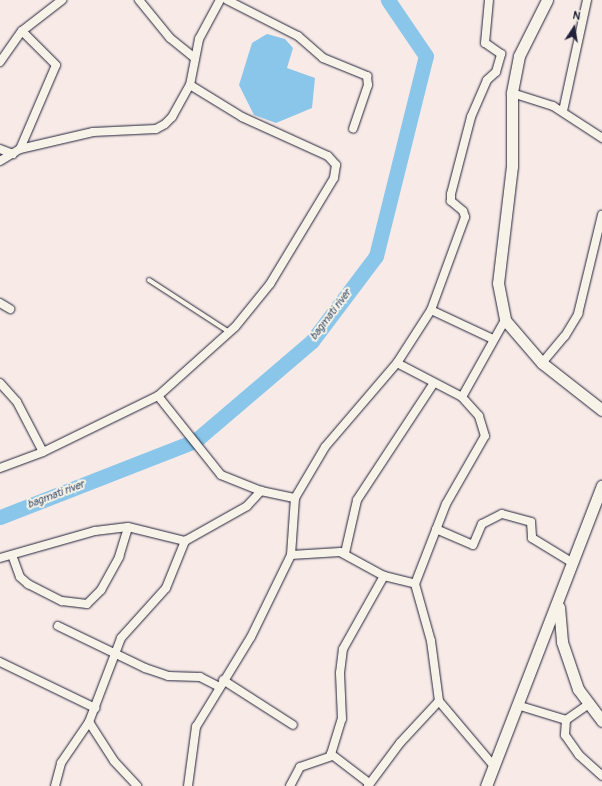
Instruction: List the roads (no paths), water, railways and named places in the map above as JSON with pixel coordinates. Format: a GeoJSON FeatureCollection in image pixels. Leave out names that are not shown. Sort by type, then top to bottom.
{"type":"FeatureCollection","features":[{"type":"Feature","properties":{"kind":"street"},"geometry":{"type":"LineString","coordinates":[[0,62],[22,31],[62,0]]}},
{"type":"Feature","properties":{"kind":"street"},"geometry":{"type":"LineString","coordinates":[[139,0],[170,38],[195,58]]}},
{"type":"Feature","properties":{"kind":"street"},"geometry":{"type":"LineString","coordinates":[[0,161],[16,152],[93,132],[156,129],[172,117],[190,85],[199,39],[220,0]]}},
{"type":"Feature","properties":{"kind":"street"},"geometry":{"type":"LineString","coordinates":[[227,0],[298,36],[323,58],[367,76],[368,85],[353,129]]}},
{"type":"Feature","properties":{"kind":"street"},"geometry":{"type":"LineString","coordinates":[[188,786],[196,727],[251,637],[291,555],[295,498],[325,447],[397,363],[430,310],[465,217],[450,198],[471,117],[501,56],[499,50],[485,43],[488,0]]}},
{"type":"Feature","properties":{"kind":"street"},"geometry":{"type":"LineString","coordinates":[[547,0],[519,56],[512,93],[512,166],[498,261],[498,283],[505,320],[542,363],[602,410]]}},
{"type":"Feature","properties":{"kind":"street"},"geometry":{"type":"LineString","coordinates":[[563,111],[587,0]]}},
{"type":"Feature","properties":{"kind":"street"},"geometry":{"type":"LineString","coordinates":[[16,152],[56,65],[22,31]]}},
{"type":"Feature","properties":{"kind":"street"},"geometry":{"type":"LineString","coordinates":[[0,468],[43,452],[158,396],[229,332],[293,252],[334,178],[336,165],[328,156],[242,117],[190,85]]}},
{"type":"Feature","properties":{"kind":"street"},"geometry":{"type":"LineString","coordinates":[[512,93],[563,111],[602,138]]}},
{"type":"Feature","properties":{"kind":"street"},"geometry":{"type":"LineString","coordinates":[[0,149],[16,152]]}},
{"type":"Feature","properties":{"kind":"street"},"geometry":{"type":"LineString","coordinates":[[542,363],[565,336],[578,314],[602,215]]}},
{"type":"Feature","properties":{"kind":"street"},"geometry":{"type":"LineString","coordinates":[[0,303],[10,308]]}},
{"type":"Feature","properties":{"kind":"street"},"geometry":{"type":"LineString","coordinates":[[430,310],[493,339]]}},
{"type":"Feature","properties":{"kind":"street"},"geometry":{"type":"LineString","coordinates":[[462,397],[493,339],[505,320]]}},
{"type":"Feature","properties":{"kind":"street"},"geometry":{"type":"LineString","coordinates":[[397,363],[462,397],[479,416],[485,436],[455,485],[436,528],[415,584],[431,641],[439,701],[493,765]]}},
{"type":"Feature","properties":{"kind":"street"},"geometry":{"type":"LineString","coordinates":[[0,383],[17,402],[43,452]]}},
{"type":"Feature","properties":{"kind":"street"},"geometry":{"type":"LineString","coordinates":[[345,553],[357,500],[434,383]]}},
{"type":"Feature","properties":{"kind":"street"},"geometry":{"type":"LineString","coordinates":[[158,396],[176,416],[221,475],[261,491],[295,498]]}},
{"type":"Feature","properties":{"kind":"street"},"geometry":{"type":"LineString","coordinates":[[486,786],[493,765],[559,603],[602,486]]}},
{"type":"Feature","properties":{"kind":"street"},"geometry":{"type":"LineString","coordinates":[[56,786],[60,763],[89,722],[114,655],[126,630],[166,588],[185,541],[247,506],[261,491]]}},
{"type":"Feature","properties":{"kind":"street"},"geometry":{"type":"LineString","coordinates":[[436,528],[473,545],[482,524],[502,514],[531,522],[532,538],[574,563]]}},
{"type":"Feature","properties":{"kind":"street"},"geometry":{"type":"LineString","coordinates":[[0,558],[12,556],[95,531],[128,527],[185,541]]}},
{"type":"Feature","properties":{"kind":"street"},"geometry":{"type":"LineString","coordinates":[[12,556],[20,577],[28,584],[68,603],[87,604],[101,590],[119,557],[128,527]]}},
{"type":"Feature","properties":{"kind":"street"},"geometry":{"type":"LineString","coordinates":[[291,555],[345,553],[384,576],[415,584]]}},
{"type":"Feature","properties":{"kind":"street"},"geometry":{"type":"LineString","coordinates":[[332,756],[342,719],[340,673],[343,649],[384,576]]}},
{"type":"Feature","properties":{"kind":"street"},"geometry":{"type":"LineString","coordinates":[[559,603],[562,642],[578,689],[602,721]]}},
{"type":"Feature","properties":{"kind":"street"},"geometry":{"type":"LineString","coordinates":[[58,626],[114,655],[168,676],[200,677],[222,684],[293,725]]}},
{"type":"Feature","properties":{"kind":"street"},"geometry":{"type":"LineString","coordinates":[[0,662],[95,708]]}},
{"type":"Feature","properties":{"kind":"street"},"geometry":{"type":"LineString","coordinates":[[332,756],[368,784],[439,701]]}},
{"type":"Feature","properties":{"kind":"street"},"geometry":{"type":"LineString","coordinates":[[566,720],[590,704]]}},
{"type":"Feature","properties":{"kind":"street"},"geometry":{"type":"LineString","coordinates":[[517,705],[566,720]]}},
{"type":"Feature","properties":{"kind":"street"},"geometry":{"type":"LineString","coordinates":[[566,720],[565,735],[579,755],[602,776]]}},
{"type":"Feature","properties":{"kind":"street"},"geometry":{"type":"LineString","coordinates":[[89,722],[114,761],[137,786]]}},
{"type":"Feature","properties":{"kind":"street"},"geometry":{"type":"LineString","coordinates":[[290,786],[300,767],[332,756]]}},
{"type":"Feature","properties":{"kind":"lane"},"geometry":{"type":"LineString","coordinates":[[149,280],[229,332]]}},
{"type":"Feature","properties":{"kind":"water"},"geometry":{"type":"Polygon","coordinates":[[[267,34],[285,39],[293,48],[287,68],[315,78],[312,108],[276,123],[254,115],[239,85],[252,43],[267,34]]]}},
{"type":"Feature","properties":{"kind":"waterway","name":"bagmati river"},"geometry":{"type":"LineString","coordinates":[[0,517],[195,441],[312,341],[376,256],[426,56],[388,0]]}}]}
